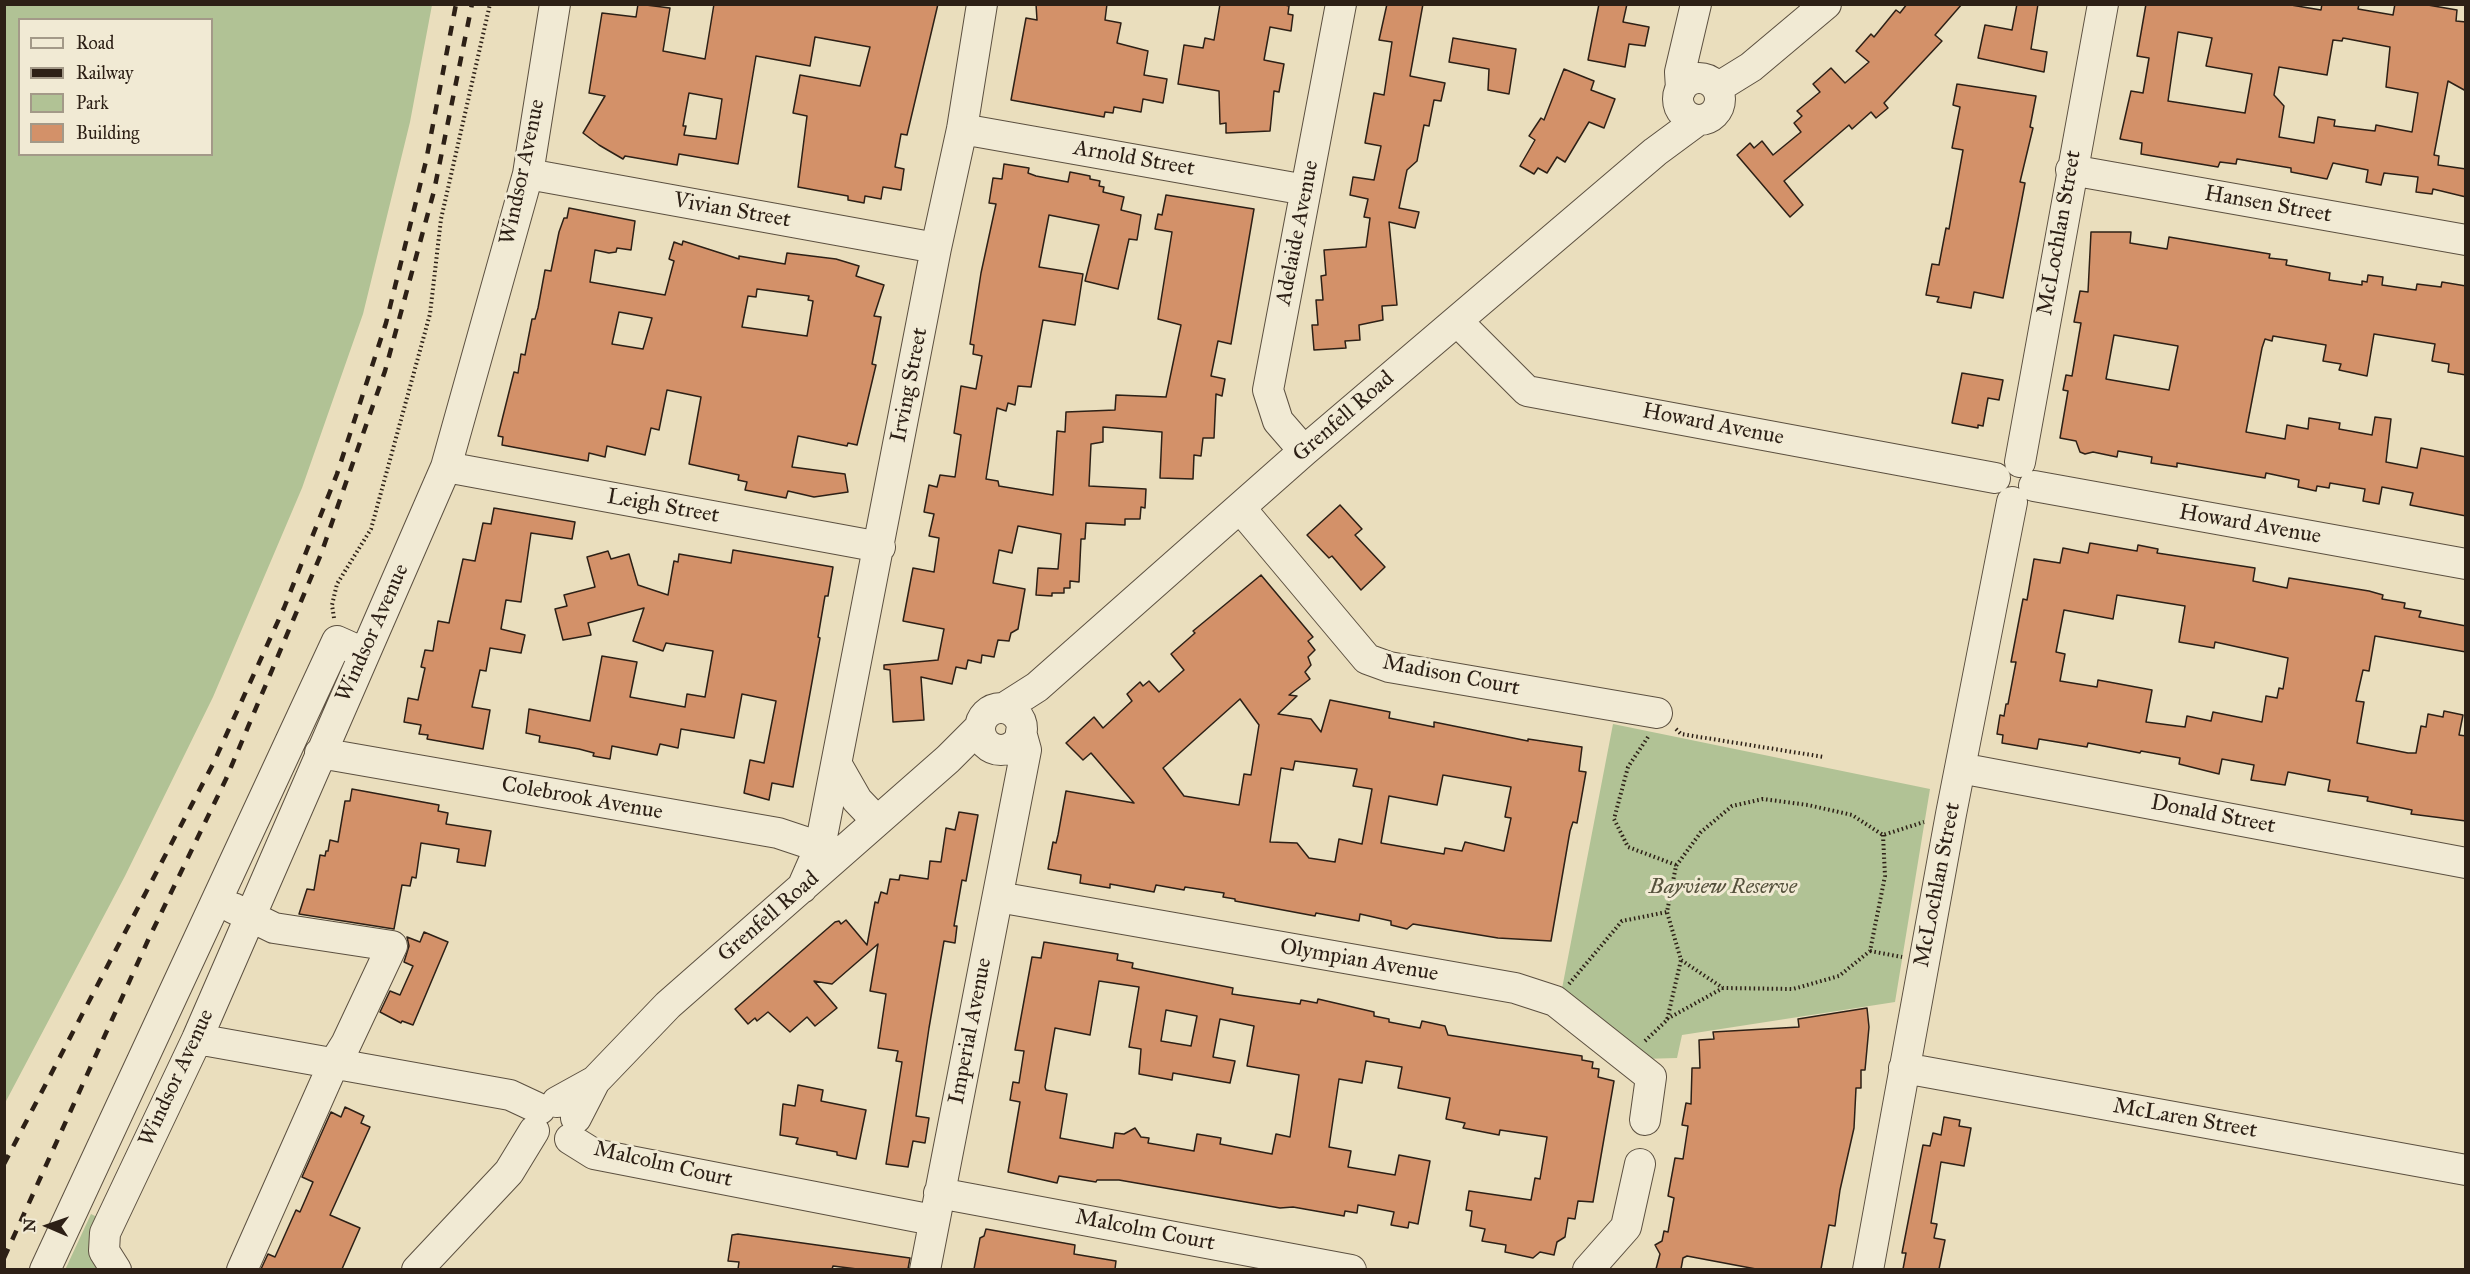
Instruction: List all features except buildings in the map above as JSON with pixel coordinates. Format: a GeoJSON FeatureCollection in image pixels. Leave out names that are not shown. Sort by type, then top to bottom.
{"type":"FeatureCollection","features":[{"type":"Feature","properties":{"kind":"street","name":"Windsor Avenue"},"geometry":{"type":"LineString","coordinates":[[110,1222],[197,1039],[446,467],[528,174],[555,4]]}},
{"type":"Feature","properties":{"kind":"street","name":"Irving Street"},"geometry":{"type":"LineString","coordinates":[[802,888],[831,850],[837,765],[936,248],[962,129],[982,4]]}},
{"type":"Feature","properties":{"kind":"street","name":"Adelaide Avenue"},"geometry":{"type":"LineString","coordinates":[[1304,451],[1278,421],[1268,390],[1341,4]]}},
{"type":"Feature","properties":{"kind":"street"},"geometry":{"type":"LineString","coordinates":[[1696,4],[1680,72],[1696,97]]}},
{"type":"Feature","properties":{"kind":"street","name":"Grenfell Road"},"geometry":{"type":"LineString","coordinates":[[831,850],[877,821],[948,759],[1003,732],[1037,687],[1304,451],[1655,152],[1696,97],[1751,68],[1826,4]]}},
{"type":"Feature","properties":{"kind":"street","name":"McLochlan Street"},"geometry":{"type":"LineString","coordinates":[[1868,1269],[1923,962],[2103,4]]}},
{"type":"Feature","properties":{"kind":"street","name":"Arnold Street"},"geometry":{"type":"LineString","coordinates":[[962,129],[1306,189]]}},
{"type":"Feature","properties":{"kind":"street","name":"Hansen Street"},"geometry":{"type":"LineString","coordinates":[[2071,170],[2466,240]]}},
{"type":"Feature","properties":{"kind":"street","name":"Vivian Street"},"geometry":{"type":"LineString","coordinates":[[528,174],[936,248]]}},
{"type":"Feature","properties":{"kind":"street","name":"Howard Avenue"},"geometry":{"type":"LineString","coordinates":[[1457,321],[1527,391],[2466,564]]}},
{"type":"Feature","properties":{"kind":"street","name":"Leigh Street"},"geometry":{"type":"LineString","coordinates":[[446,467],[880,547]]}},
{"type":"Feature","properties":{"kind":"street","name":"Madison Court"},"geometry":{"type":"LineString","coordinates":[[1241,509],[1367,658],[1389,667],[1657,713]]}},
{"type":"Feature","properties":{"kind":"street"},"geometry":{"type":"LineString","coordinates":[[45,1269],[337,641],[364,653]]}},
{"type":"Feature","properties":{"kind":"street","name":"Imperial Avenue"},"geometry":{"type":"LineString","coordinates":[[925,1269],[1026,750],[1003,732]]}},
{"type":"Feature","properties":{"kind":"street","name":"Colebrook Avenue"},"geometry":{"type":"LineString","coordinates":[[320,753],[778,833],[831,850]]}},
{"type":"Feature","properties":{"kind":"street"},"geometry":{"type":"LineString","coordinates":[[837,765],[857,800],[877,821]]}},
{"type":"Feature","properties":{"kind":"street","name":"Donald Street"},"geometry":{"type":"LineString","coordinates":[[1960,768],[2466,863]]}},
{"type":"Feature","properties":{"kind":"street","name":"Grenfell Road"},"geometry":{"type":"LineString","coordinates":[[417,1269],[668,1005],[802,888]]}},
{"type":"Feature","properties":{"kind":"street","name":"Olympian Avenue"},"geometry":{"type":"LineString","coordinates":[[998,897],[1515,988],[1554,1001],[1651,1077],[1645,1120]]}},
{"type":"Feature","properties":{"kind":"street"},"geometry":{"type":"LineString","coordinates":[[218,900],[274,928],[393,946],[346,1044],[333,1065],[242,1269]]}},
{"type":"Feature","properties":{"kind":"street","name":"Malcolm Court"},"geometry":{"type":"LineString","coordinates":[[197,1039],[510,1095],[594,1154],[1351,1269]]}},
{"type":"Feature","properties":{"kind":"street","name":"McLaren Street"},"geometry":{"type":"LineString","coordinates":[[1904,1068],[2466,1170]]}},
{"type":"Feature","properties":{"kind":"street"},"geometry":{"type":"LineString","coordinates":[[1588,1269],[1626,1227],[1640,1164]]}},
{"type":"Feature","properties":{"kind":"street"},"geometry":{"type":"LineString","coordinates":[[80,1195],[110,1222],[104,1251],[116,1269]]}},
{"type":"Feature","properties":{"kind":"path"},"geometry":{"type":"LineString","coordinates":[[337,641],[332,605],[337,584],[371,529],[430,314],[441,219],[490,4]]}},
{"type":"Feature","properties":{"kind":"path"},"geometry":{"type":"LineString","coordinates":[[1676,866],[1628,847],[1614,819],[1628,767],[1650,733],[1657,713],[1682,734],[1824,757]]}},
{"type":"Feature","properties":{"kind":"path"},"geometry":{"type":"LineString","coordinates":[[1667,1020],[1681,960],[1667,912],[1676,866],[1701,832],[1732,806],[1763,799],[1851,815],[1883,835],[1951,814]]}},
{"type":"Feature","properties":{"kind":"path"},"geometry":{"type":"LineString","coordinates":[[1626,1058],[1667,1020],[1723,988],[1793,989],[1839,976],[1870,951],[1885,876],[1883,835]]}},
{"type":"Feature","properties":{"kind":"path"},"geometry":{"type":"LineString","coordinates":[[1554,1001],[1622,921],[1667,912]]}},
{"type":"Feature","properties":{"kind":"path"},"geometry":{"type":"LineString","coordinates":[[1870,951],[1923,962]]}},
{"type":"Feature","properties":{"kind":"path"},"geometry":{"type":"LineString","coordinates":[[1681,960],[1723,988]]}},
{"type":"Feature","properties":{"kind":"green space"},"geometry":{"type":"Polygon","coordinates":[[[5,4],[432,5],[410,122],[363,314],[302,488],[213,697],[125,876],[5,1103],[5,4]]]}},
{"type":"Feature","properties":{"kind":"green space","name":"Bayview Reserve"},"geometry":{"type":"Polygon","coordinates":[[[1613,724],[1930,789],[1895,1002],[1682,1035],[1677,1058],[1642,1059],[1560,999],[1613,724]]]}},
{"type":"Feature","properties":{"kind":"green space"},"geometry":{"type":"Polygon","coordinates":[[[91,1214],[99,1218],[102,1269],[65,1270],[91,1214]]]}},
{"type":"Feature","properties":{"kind":"railway"},"geometry":{"type":"LineString","coordinates":[[4,1164],[213,764],[284,608],[337,474],[386,323],[426,161],[456,4]]}},
{"type":"Feature","properties":{"kind":"railway"},"geometry":{"type":"LineString","coordinates":[[4,1258],[149,938],[226,779],[321,554],[385,371],[434,191],[472,4]]}}]}
